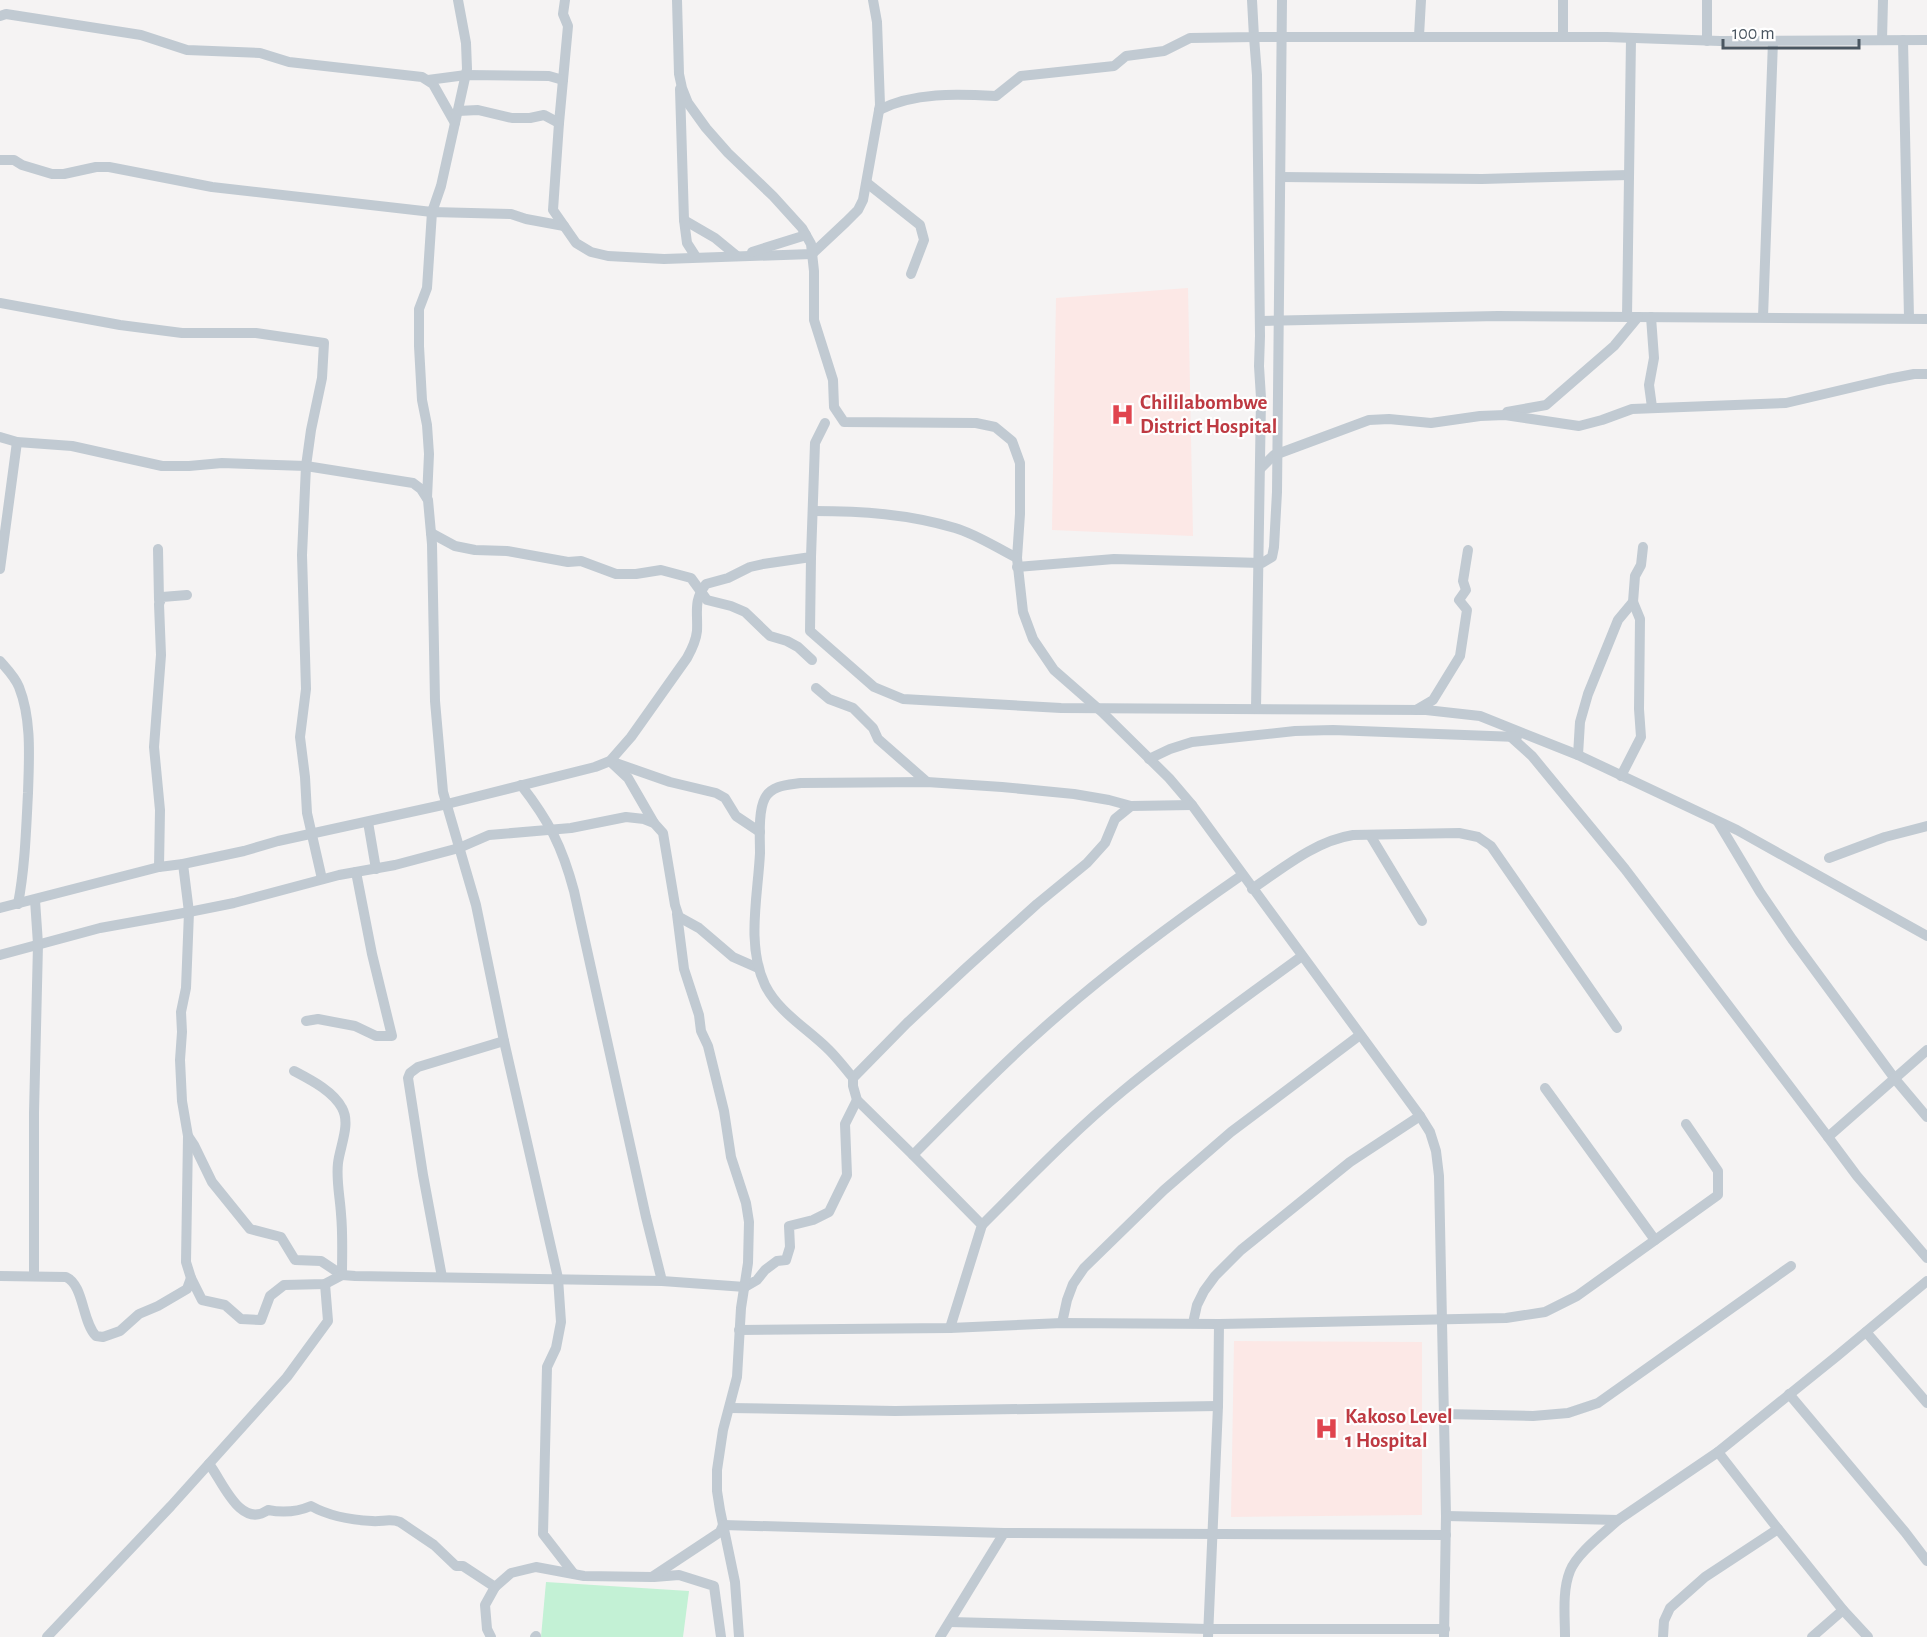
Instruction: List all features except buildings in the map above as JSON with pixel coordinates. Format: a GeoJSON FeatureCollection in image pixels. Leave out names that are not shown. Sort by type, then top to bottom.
{"type":"FeatureCollection","features":[{"type":"Feature","properties":{"kind":"street"},"geometry":{"type":"LineString","coordinates":[[458,0],[466,44],[466,75],[441,186],[432,212],[427,288],[419,309],[422,400],[429,454],[427,498],[431,533],[435,701],[443,792],[476,905],[504,1041],[558,1278],[561,1322],[556,1348],[547,1367],[543,1534],[574,1574]]}},
{"type":"Feature","properties":{"kind":"street"},"geometry":{"type":"LineString","coordinates":[[565,0],[563,14],[568,26],[558,123],[553,210],[576,243],[591,252],[608,256],[664,259],[696,256],[719,258],[812,254],[858,210],[867,183],[879,110],[877,22],[873,0]]}},
{"type":"Feature","properties":{"kind":"street"},"geometry":{"type":"LineString","coordinates":[[677,0],[684,220],[687,243],[696,256]]}},
{"type":"Feature","properties":{"kind":"street"},"geometry":{"type":"LineString","coordinates":[[1252,0],[1257,75],[1261,398],[1256,710]]}},
{"type":"Feature","properties":{"kind":"street"},"geometry":{"type":"LineString","coordinates":[[813,511],[890,514],[957,528],[1017,563],[1114,559],[1262,563],[1272,557],[1277,454],[1282,0]]}},
{"type":"Feature","properties":{"kind":"street"},"geometry":{"type":"LineString","coordinates":[[1419,36],[1420,0]]}},
{"type":"Feature","properties":{"kind":"street"},"geometry":{"type":"LineString","coordinates":[[1563,0],[1563,37]]}},
{"type":"Feature","properties":{"kind":"street"},"geometry":{"type":"LineString","coordinates":[[1707,0],[1707,41]]}},
{"type":"Feature","properties":{"kind":"street"},"geometry":{"type":"LineString","coordinates":[[1882,40],[1883,0]]}},
{"type":"Feature","properties":{"kind":"street"},"geometry":{"type":"LineString","coordinates":[[0,16],[6,14],[141,35],[187,50],[260,52],[289,62],[422,77],[433,84],[455,123]]}},
{"type":"Feature","properties":{"kind":"street"},"geometry":{"type":"LineString","coordinates":[[879,110],[891,104],[950,93],[996,96],[1021,76],[1114,66],[1126,56],[1164,51],[1190,38],[1419,36],[1707,41],[1927,40]]}},
{"type":"Feature","properties":{"kind":"street"},"geometry":{"type":"LineString","coordinates":[[1490,416],[1546,405],[1614,346],[1633,317],[1629,175],[1631,38]]}},
{"type":"Feature","properties":{"kind":"street"},"geometry":{"type":"LineString","coordinates":[[1903,40],[1909,318]]}},
{"type":"Feature","properties":{"kind":"street"},"geometry":{"type":"LineString","coordinates":[[1763,317],[1773,41]]}},
{"type":"Feature","properties":{"kind":"street"},"geometry":{"type":"LineString","coordinates":[[679,74],[688,103],[706,128],[772,196],[811,244],[814,271],[814,320],[833,381],[834,407],[844,422],[976,423],[995,428],[1012,441],[1020,464],[1017,563],[1023,612],[1033,639],[1054,670],[1098,709],[1192,805],[1420,1116],[1430,1132],[1436,1151],[1439,1176],[1446,1515],[1444,1633],[1208,1633],[950,1622]]}},
{"type":"Feature","properties":{"kind":"street"},"geometry":{"type":"LineString","coordinates":[[428,80],[466,75],[549,76],[563,80]]}},
{"type":"Feature","properties":{"kind":"street"},"geometry":{"type":"LineString","coordinates":[[459,111],[478,110],[512,118],[544,115],[558,123]]}},
{"type":"Feature","properties":{"kind":"street"},"geometry":{"type":"LineString","coordinates":[[0,160],[14,160],[22,165],[52,174],[109,167],[212,187],[432,212],[511,214],[564,226]]}},
{"type":"Feature","properties":{"kind":"street"},"geometry":{"type":"LineString","coordinates":[[1281,177],[1482,179],[1629,175]]}},
{"type":"Feature","properties":{"kind":"street"},"geometry":{"type":"LineString","coordinates":[[867,183],[920,225],[924,240],[911,274]]}},
{"type":"Feature","properties":{"kind":"street"},"geometry":{"type":"LineString","coordinates":[[684,220],[740,256]]}},
{"type":"Feature","properties":{"kind":"street"},"geometry":{"type":"LineString","coordinates":[[740,256],[806,235]]}},
{"type":"Feature","properties":{"kind":"street"},"geometry":{"type":"LineString","coordinates":[[0,303],[120,325],[182,333],[256,333],[324,343],[322,378],[306,466],[302,555],[306,689],[300,738],[310,834],[322,879]]}},
{"type":"Feature","properties":{"kind":"street"},"geometry":{"type":"LineString","coordinates":[[1260,321],[1498,316],[1927,318]]}},
{"type":"Feature","properties":{"kind":"street"},"geometry":{"type":"LineString","coordinates":[[1651,317],[1654,358],[1649,385],[1652,407]]}},
{"type":"Feature","properties":{"kind":"street"},"geometry":{"type":"LineString","coordinates":[[1261,468],[1277,454],[1369,420],[1389,419],[1431,423],[1505,415],[1579,426],[1632,408],[1786,403],[1914,374],[1927,374]]}},
{"type":"Feature","properties":{"kind":"street"},"geometry":{"type":"LineString","coordinates":[[825,423],[815,443],[810,631],[874,687],[903,699],[1061,708],[1415,710],[1480,716],[1578,755],[1717,821],[1927,936]]}},
{"type":"Feature","properties":{"kind":"street"},"geometry":{"type":"LineString","coordinates":[[0,437],[17,442],[72,446],[162,466],[241,463],[306,466],[413,483],[427,498]]}},
{"type":"Feature","properties":{"kind":"street"},"geometry":{"type":"LineString","coordinates":[[0,569],[17,442]]}},
{"type":"Feature","properties":{"kind":"street"},"geometry":{"type":"LineString","coordinates":[[431,533],[455,546],[475,550],[507,551],[568,562],[581,561],[616,574],[662,570],[691,578],[707,600],[745,612],[770,636],[798,647],[812,660]]}},
{"type":"Feature","properties":{"kind":"street"},"geometry":{"type":"LineString","coordinates":[[1621,776],[1641,737],[1640,619],[1633,602],[1635,576],[1641,564],[1643,547]]}},
{"type":"Feature","properties":{"kind":"street"},"geometry":{"type":"LineString","coordinates":[[158,549],[161,655],[154,747],[160,810],[159,867]]}},
{"type":"Feature","properties":{"kind":"street"},"geometry":{"type":"LineString","coordinates":[[1415,710],[1433,700],[1460,656],[1467,610],[1459,600],[1466,590],[1463,581],[1468,550]]}},
{"type":"Feature","properties":{"kind":"street"},"geometry":{"type":"LineString","coordinates":[[0,908],[159,867],[183,864],[447,804],[595,767],[610,761],[631,737],[687,658],[694,645],[697,632],[698,597],[706,584],[739,574],[750,567],[811,557]]}},
{"type":"Feature","properties":{"kind":"street"},"geometry":{"type":"LineString","coordinates":[[159,600],[162,597],[187,595]]}},
{"type":"Feature","properties":{"kind":"street"},"geometry":{"type":"LineString","coordinates":[[1578,755],[1580,722],[1588,694],[1618,620],[1633,602]]}},
{"type":"Feature","properties":{"kind":"street"},"geometry":{"type":"LineString","coordinates":[[0,661],[12,674],[19,688],[27,725],[29,754],[26,840],[24,872],[18,904]]}},
{"type":"Feature","properties":{"kind":"street"},"geometry":{"type":"LineString","coordinates":[[816,688],[829,699],[854,708],[873,728],[878,739],[927,782]]}},
{"type":"Feature","properties":{"kind":"street"},"geometry":{"type":"LineString","coordinates":[[1149,759],[1192,742],[1295,731],[1333,730],[1535,738]]}},
{"type":"Feature","properties":{"kind":"street"},"geometry":{"type":"LineString","coordinates":[[1511,737],[1532,756],[1625,870],[1857,1176],[1927,1258]]}},
{"type":"Feature","properties":{"kind":"street"},"geometry":{"type":"LineString","coordinates":[[610,761],[628,778],[654,823],[663,833],[684,969],[699,1015],[701,1031],[708,1046],[724,1111],[735,1172],[746,1203],[750,1239],[739,1330],[737,1377],[721,1439],[717,1470],[717,1491],[735,1582],[739,1637]]}},
{"type":"Feature","properties":{"kind":"street"},"geometry":{"type":"LineString","coordinates":[[610,761],[670,782],[716,793],[725,798],[736,816],[760,832]]}},
{"type":"Feature","properties":{"kind":"street"},"geometry":{"type":"LineString","coordinates":[[982,1225],[857,1100],[853,1078],[828,1050],[777,1004],[765,985],[758,968],[754,927],[764,799],[771,790],[783,785],[801,783],[927,782],[1074,794],[1131,806],[1192,805]]}},
{"type":"Feature","properties":{"kind":"street"},"geometry":{"type":"LineString","coordinates":[[521,784],[552,829],[563,852],[574,891],[645,1217],[662,1281]]}},
{"type":"Feature","properties":{"kind":"street"},"geometry":{"type":"LineString","coordinates":[[853,1078],[966,968],[1037,904],[1087,863],[1105,843],[1115,819],[1131,806]]}},
{"type":"Feature","properties":{"kind":"street"},"geometry":{"type":"LineString","coordinates":[[0,955],[100,928],[234,903],[322,879],[376,869],[459,848],[489,835],[588,825],[626,817],[644,819],[654,823]]}},
{"type":"Feature","properties":{"kind":"street"},"geometry":{"type":"LineString","coordinates":[[1717,821],[1760,892],[1827,988],[1895,1079],[1927,1117]]}},
{"type":"Feature","properties":{"kind":"street"},"geometry":{"type":"LineString","coordinates":[[368,822],[376,869]]}},
{"type":"Feature","properties":{"kind":"street"},"geometry":{"type":"LineString","coordinates":[[1830,858],[1885,837],[1927,826]]}},
{"type":"Feature","properties":{"kind":"street"},"geometry":{"type":"LineString","coordinates":[[1252,889],[1301,857],[1336,838],[1459,833],[1478,837],[1491,846],[1617,1028]]}},
{"type":"Feature","properties":{"kind":"street"},"geometry":{"type":"LineString","coordinates":[[1370,835],[1422,921]]}},
{"type":"Feature","properties":{"kind":"street"},"geometry":{"type":"LineString","coordinates":[[183,864],[189,912],[186,988],[181,1012],[180,1060],[182,1101],[188,1136],[186,1262],[202,1300],[225,1305],[242,1318],[261,1320],[270,1296],[284,1285],[325,1284],[342,1275],[662,1281],[745,1287],[757,1280],[777,1261],[786,1260],[790,1247],[789,1226],[813,1220],[829,1212],[847,1175],[845,1124],[857,1100]]}},
{"type":"Feature","properties":{"kind":"street"},"geometry":{"type":"LineString","coordinates":[[306,1021],[318,1019],[355,1026],[376,1036],[392,1036],[372,954],[356,872]]}},
{"type":"Feature","properties":{"kind":"street"},"geometry":{"type":"LineString","coordinates":[[913,1155],[1005,1063],[1085,992],[1184,915],[1242,875]]}},
{"type":"Feature","properties":{"kind":"street"},"geometry":{"type":"LineString","coordinates":[[34,1276],[34,1113],[38,944],[35,900]]}},
{"type":"Feature","properties":{"kind":"street"},"geometry":{"type":"LineString","coordinates":[[677,912],[682,919],[707,934],[724,951],[758,968]]}},
{"type":"Feature","properties":{"kind":"street"},"geometry":{"type":"LineString","coordinates":[[950,1328],[982,1225],[1123,1090],[1197,1032],[1302,956]]}},
{"type":"Feature","properties":{"kind":"street"},"geometry":{"type":"LineString","coordinates":[[1062,1323],[1073,1284],[1084,1268],[1164,1190],[1231,1132],[1360,1035]]}},
{"type":"Feature","properties":{"kind":"street"},"geometry":{"type":"LineString","coordinates":[[442,1277],[408,1078],[410,1073],[418,1067],[504,1041]]}},
{"type":"Feature","properties":{"kind":"street"},"geometry":{"type":"LineString","coordinates":[[1828,1137],[1927,1050]]}},
{"type":"Feature","properties":{"kind":"street"},"geometry":{"type":"LineString","coordinates":[[294,1071],[331,1095],[342,1107],[345,1116],[337,1173],[341,1214],[342,1275]]}},
{"type":"Feature","properties":{"kind":"street"},"geometry":{"type":"LineString","coordinates":[[1545,1088],[1655,1240]]}},
{"type":"Feature","properties":{"kind":"street"},"geometry":{"type":"LineString","coordinates":[[1193,1323],[1197,1305],[1204,1291],[1215,1276],[1241,1250],[1350,1162],[1420,1116]]}},
{"type":"Feature","properties":{"kind":"street"},"geometry":{"type":"LineString","coordinates":[[739,1330],[950,1328],[1062,1323],[1219,1324],[1442,1320],[1506,1318],[1545,1312],[1577,1296],[1718,1195],[1718,1171],[1686,1124]]}},
{"type":"Feature","properties":{"kind":"street"},"geometry":{"type":"LineString","coordinates":[[188,1136],[212,1182],[250,1229],[281,1238],[295,1260],[321,1261],[342,1275]]}},
{"type":"Feature","properties":{"kind":"street"},"geometry":{"type":"LineString","coordinates":[[1444,1414],[1533,1416],[1568,1413],[1598,1403],[1791,1266]]}},
{"type":"Feature","properties":{"kind":"street"},"geometry":{"type":"LineString","coordinates":[[0,1276],[66,1277],[70,1279],[80,1297],[90,1330],[96,1336],[103,1337],[120,1331],[140,1314],[187,1289],[191,1278]]}},
{"type":"Feature","properties":{"kind":"street"},"geometry":{"type":"LineString","coordinates":[[1565,1637],[1566,1591],[1569,1572],[1582,1555],[1618,1520],[1718,1452],[1927,1281]]}},
{"type":"Feature","properties":{"kind":"street"},"geometry":{"type":"LineString","coordinates":[[47,1637],[287,1377],[328,1321],[325,1284]]}},
{"type":"Feature","properties":{"kind":"street"},"geometry":{"type":"LineString","coordinates":[[1208,1633],[1218,1406],[1219,1324]]}},
{"type":"Feature","properties":{"kind":"street"},"geometry":{"type":"LineString","coordinates":[[1866,1332],[1927,1403]]}},
{"type":"Feature","properties":{"kind":"street"},"geometry":{"type":"LineString","coordinates":[[1789,1394],[1927,1561]]}},
{"type":"Feature","properties":{"kind":"street"},"geometry":{"type":"LineString","coordinates":[[730,1408],[895,1411],[1218,1406]]}},
{"type":"Feature","properties":{"kind":"street"},"geometry":{"type":"LineString","coordinates":[[1718,1452],[1778,1529],[1868,1637]]}},
{"type":"Feature","properties":{"kind":"street"},"geometry":{"type":"LineString","coordinates":[[209,1464],[220,1484],[240,1510],[255,1515],[268,1510],[298,1511],[311,1506],[327,1513],[358,1520],[375,1522],[394,1520],[434,1545],[456,1566],[463,1566],[495,1587]]}},
{"type":"Feature","properties":{"kind":"street"},"geometry":{"type":"LineString","coordinates":[[1446,1515],[1618,1520]]}},
{"type":"Feature","properties":{"kind":"street"},"geometry":{"type":"LineString","coordinates":[[652,1577],[720,1532],[723,1525]]}},
{"type":"Feature","properties":{"kind":"street"},"geometry":{"type":"LineString","coordinates":[[723,1525],[1004,1533],[1446,1536]]}},
{"type":"Feature","properties":{"kind":"street"},"geometry":{"type":"LineString","coordinates":[[1663,1637],[1664,1621],[1670,1608],[1705,1577],[1778,1529]]}},
{"type":"Feature","properties":{"kind":"street"},"geometry":{"type":"LineString","coordinates":[[940,1637],[1004,1533]]}},
{"type":"Feature","properties":{"kind":"street"},"geometry":{"type":"LineString","coordinates":[[490,1637],[485,1605],[495,1587],[511,1573],[536,1567],[574,1574],[652,1577],[679,1575],[714,1586],[721,1637]]}},
{"type":"Feature","properties":{"kind":"street"},"geometry":{"type":"LineString","coordinates":[[1812,1637],[1844,1610]]}},
{"type":"Feature","properties":{"kind":"shaded area","name":"Chililabombwe District Hospital"},"geometry":{"type":"Polygon","coordinates":[[[1188,288],[1193,536],[1052,530],[1056,298],[1188,288]]]}},
{"type":"Feature","properties":{"kind":"shaded area","name":"Kakoso Level 1 Hospital"},"geometry":{"type":"Polygon","coordinates":[[[1234,1341],[1422,1342],[1422,1515],[1231,1517],[1234,1341]]]}},
{"type":"Feature","properties":{"kind":"green space"},"geometry":{"type":"Polygon","coordinates":[[[546,1582],[689,1591],[683,1637],[541,1637],[546,1582]]]}},
{"type":"Feature","properties":{"kind":"place","name":"Chililabombwe District Hospital"},"geometry":{"type":"Point","coordinates":[1122,414]}},
{"type":"Feature","properties":{"kind":"place","name":"Kakoso Level 1 Hospital"},"geometry":{"type":"Point","coordinates":[1327,1428]}}]}
